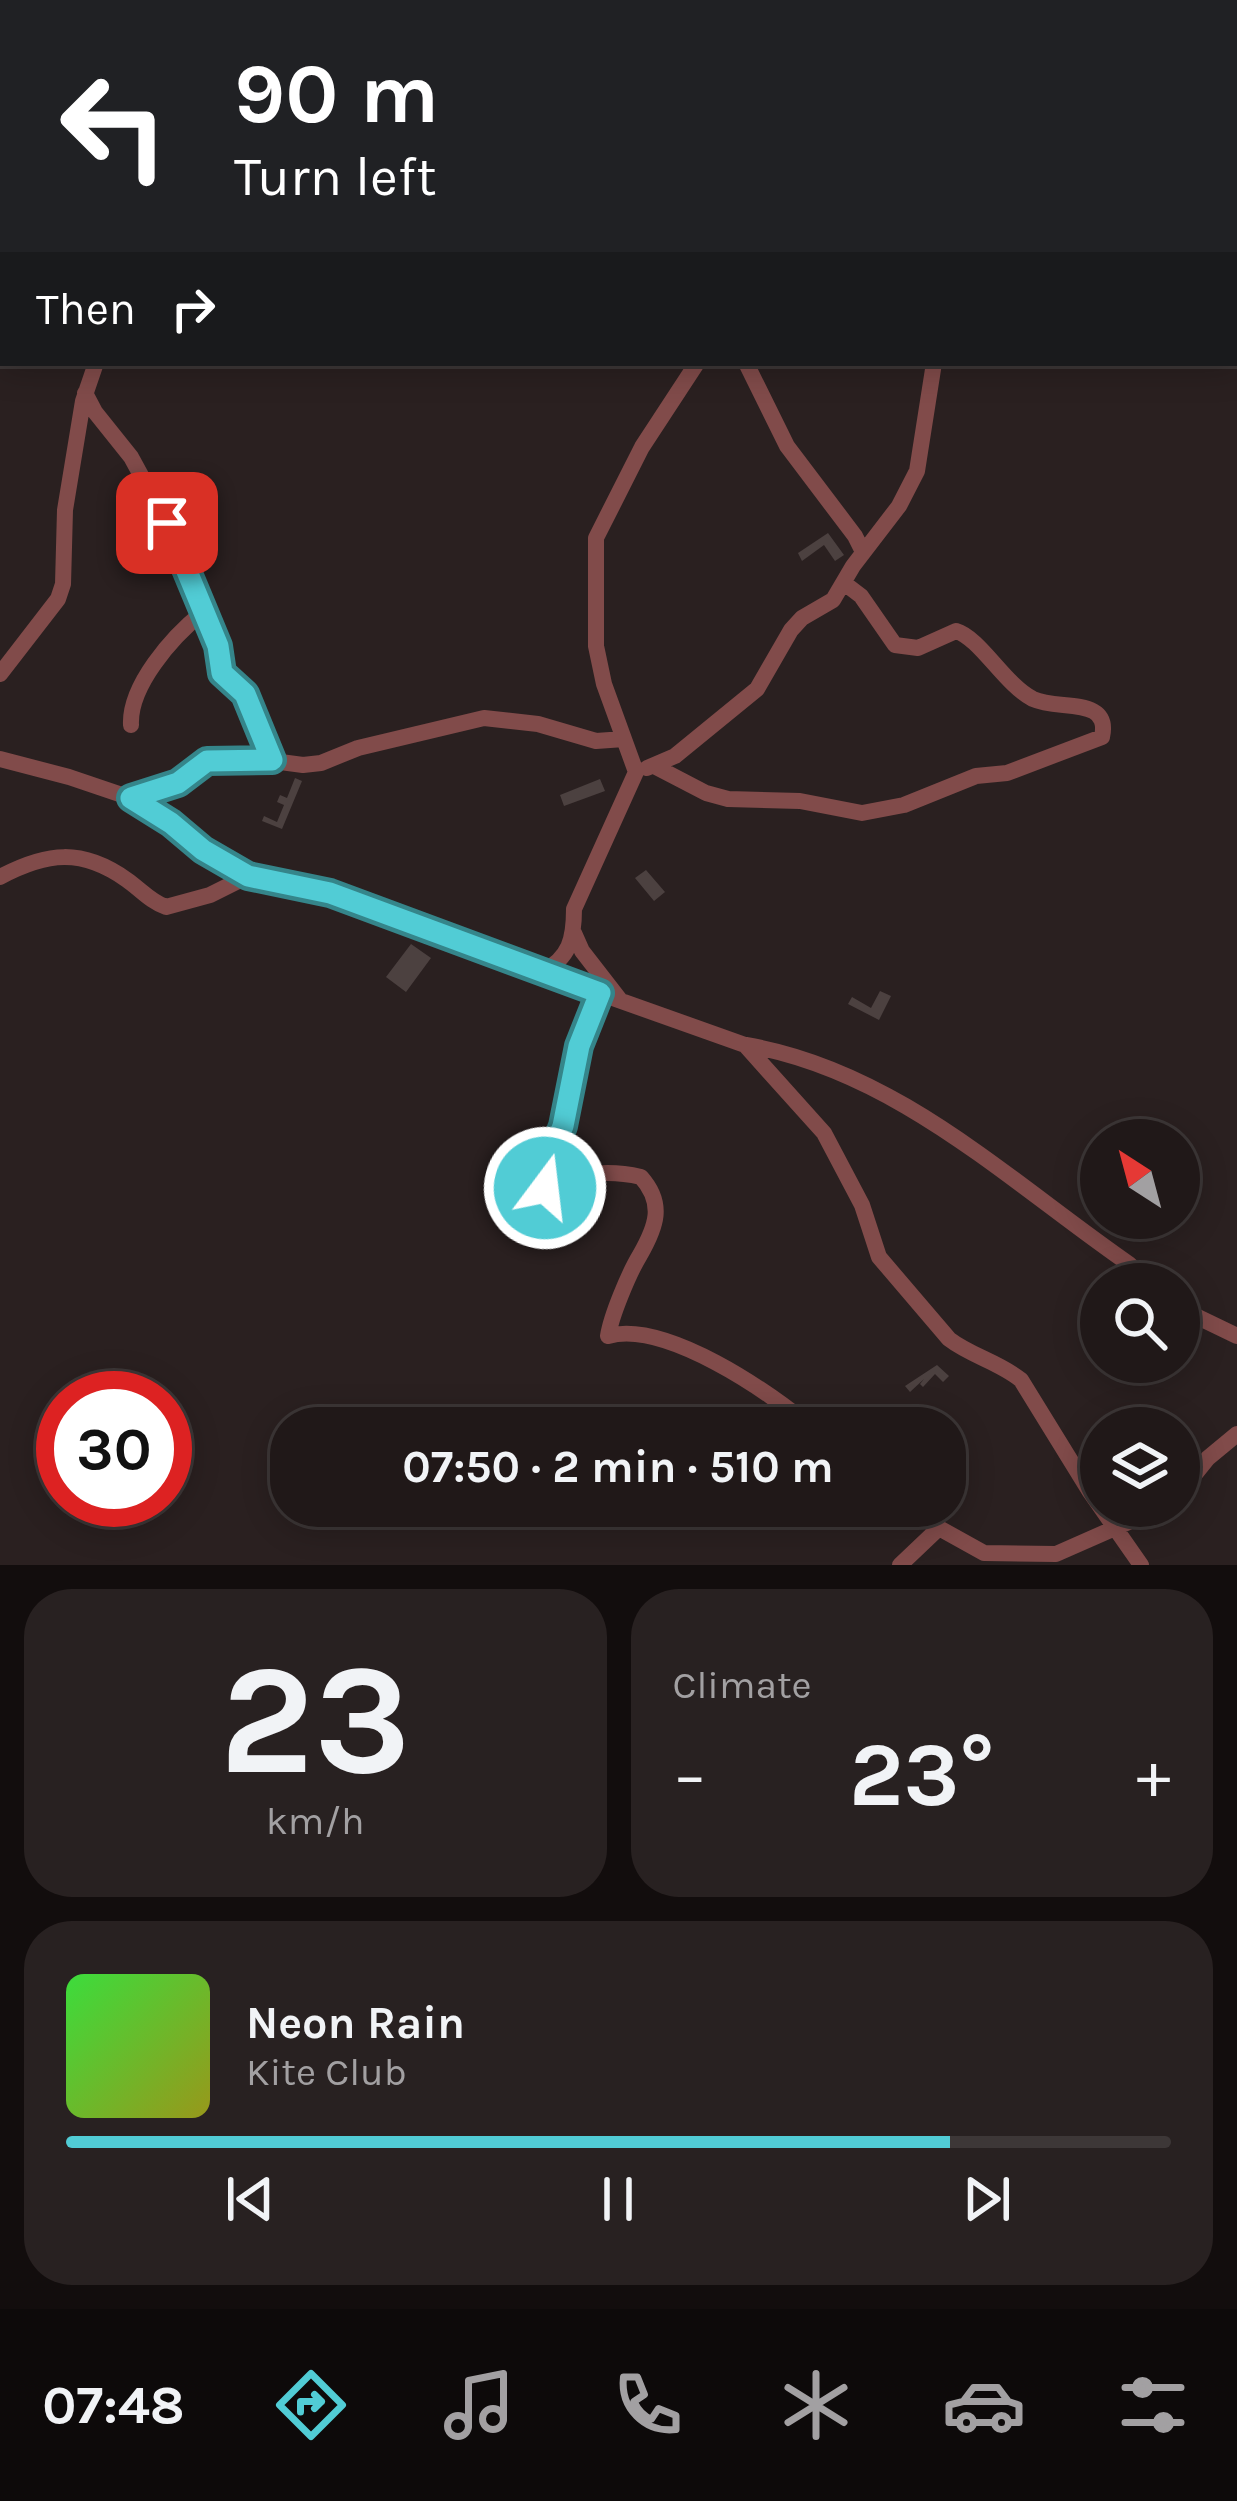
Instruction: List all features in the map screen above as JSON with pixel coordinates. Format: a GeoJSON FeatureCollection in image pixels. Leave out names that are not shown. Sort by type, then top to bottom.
{"type":"FeatureCollection","features":[{"type":"Feature","properties":{"kind":"street"},"geometry":{"type":"LineString","coordinates":[[0,674],[58,599],[63,584],[65,510],[85,393],[95,366]]}},
{"type":"Feature","properties":{"kind":"street"},"geometry":{"type":"LineString","coordinates":[[695,366],[642,447],[596,538],[596,646],[604,684],[624,740],[645,769],[728,799],[800,801],[862,813],[904,805],[976,776],[1040,763],[1102,737],[1105,724],[1099,712],[1088,706],[1058,707],[1019,691],[968,634],[956,631],[918,647],[895,644],[861,596],[844,583]]}},
{"type":"Feature","properties":{"kind":"street"},"geometry":{"type":"LineString","coordinates":[[747,366],[787,446],[863,552]]}},
{"type":"Feature","properties":{"kind":"street"},"geometry":{"type":"LineString","coordinates":[[621,1000],[582,951],[574,933],[574,909],[645,769],[675,756],[757,689],[791,630],[833,600],[899,506],[917,471],[934,366]]}},
{"type":"Feature","properties":{"kind":"street"},"geometry":{"type":"LineString","coordinates":[[85,393],[152,494],[218,646],[222,673],[245,694],[272,760]]}},
{"type":"Feature","properties":{"kind":"street"},"geometry":{"type":"LineString","coordinates":[[131,725],[130,708],[138,686],[181,629],[202,613]]}},
{"type":"Feature","properties":{"kind":"street"},"geometry":{"type":"LineString","coordinates":[[131,798],[178,783],[207,761],[321,763],[358,748],[484,718],[538,724],[596,741],[624,740]]}},
{"type":"Feature","properties":{"kind":"street"},"geometry":{"type":"LineString","coordinates":[[0,759],[131,798],[229,875],[330,893],[862,1084],[929,1119],[1128,1263]]}},
{"type":"Feature","properties":{"kind":"street"},"geometry":{"type":"LineString","coordinates":[[0,877],[42,860],[86,857],[110,868],[166,908],[210,895],[229,875]]}},
{"type":"Feature","properties":{"kind":"street"},"geometry":{"type":"LineString","coordinates":[[542,972],[559,964],[574,933]]}},
{"type":"Feature","properties":{"kind":"street"},"geometry":{"type":"LineString","coordinates":[[600,993],[579,1046],[545,1188],[555,1189],[562,1182],[595,1173],[628,1174],[641,1177],[656,1196],[657,1219],[650,1240],[637,1259],[608,1336],[622,1332],[650,1336],[726,1368],[786,1407]]}},
{"type":"Feature","properties":{"kind":"street"},"geometry":{"type":"LineString","coordinates":[[745,1045],[824,1133],[862,1205],[878,1257],[949,1339],[1022,1381],[1080,1473]]}},
{"type":"Feature","properties":{"kind":"street"},"geometry":{"type":"LineString","coordinates":[[1200,1319],[1237,1336]]}},
{"type":"Feature","properties":{"kind":"street"},"geometry":{"type":"LineString","coordinates":[[1200,1468],[1237,1433]]}},
{"type":"Feature","properties":{"kind":"street"},"geometry":{"type":"LineString","coordinates":[[901,1565],[939,1528],[984,1553],[1056,1554],[1111,1527]]}},
{"type":"Feature","properties":{"kind":"street"},"geometry":{"type":"LineString","coordinates":[[1114,1527],[1141,1565]]}},
{"type":"Feature","properties":{"kind":"building"},"geometry":{"type":"Polygon","coordinates":[[[828,533],[844,555],[835,561],[824,545],[802,561],[798,553],[828,533]]]}},
{"type":"Feature","properties":{"kind":"building"},"geometry":{"type":"Polygon","coordinates":[[[295,778],[302,781],[282,829],[262,821],[264,816],[277,822],[284,805],[277,802],[280,795],[287,798],[295,778]]]}},
{"type":"Feature","properties":{"kind":"building"},"geometry":{"type":"Polygon","coordinates":[[[600,779],[605,791],[564,806],[560,795],[600,779]]]}},
{"type":"Feature","properties":{"kind":"building"},"geometry":{"type":"Polygon","coordinates":[[[646,870],[665,892],[654,901],[635,878],[646,870]]]}},
{"type":"Feature","properties":{"kind":"building"},"geometry":{"type":"Polygon","coordinates":[[[411,944],[431,958],[406,992],[386,977],[411,944]]]}},
{"type":"Feature","properties":{"kind":"building"},"geometry":{"type":"Polygon","coordinates":[[[880,991],[891,996],[879,1020],[848,1004],[852,997],[871,1008],[880,991]]]}},
{"type":"Feature","properties":{"kind":"building"},"geometry":{"type":"Polygon","coordinates":[[[937,1365],[949,1376],[943,1382],[935,1374],[923,1387],[924,1379],[910,1392],[905,1386],[937,1365]]]}},
{"type":"Feature","properties":{"kind":"route"},"geometry":{"type":"LineString","coordinates":[[167,523],[218,646],[222,673],[245,694],[272,760],[207,761],[178,783],[131,798],[248,876],[330,893],[600,993],[579,1046],[545,1188]]}}]}
